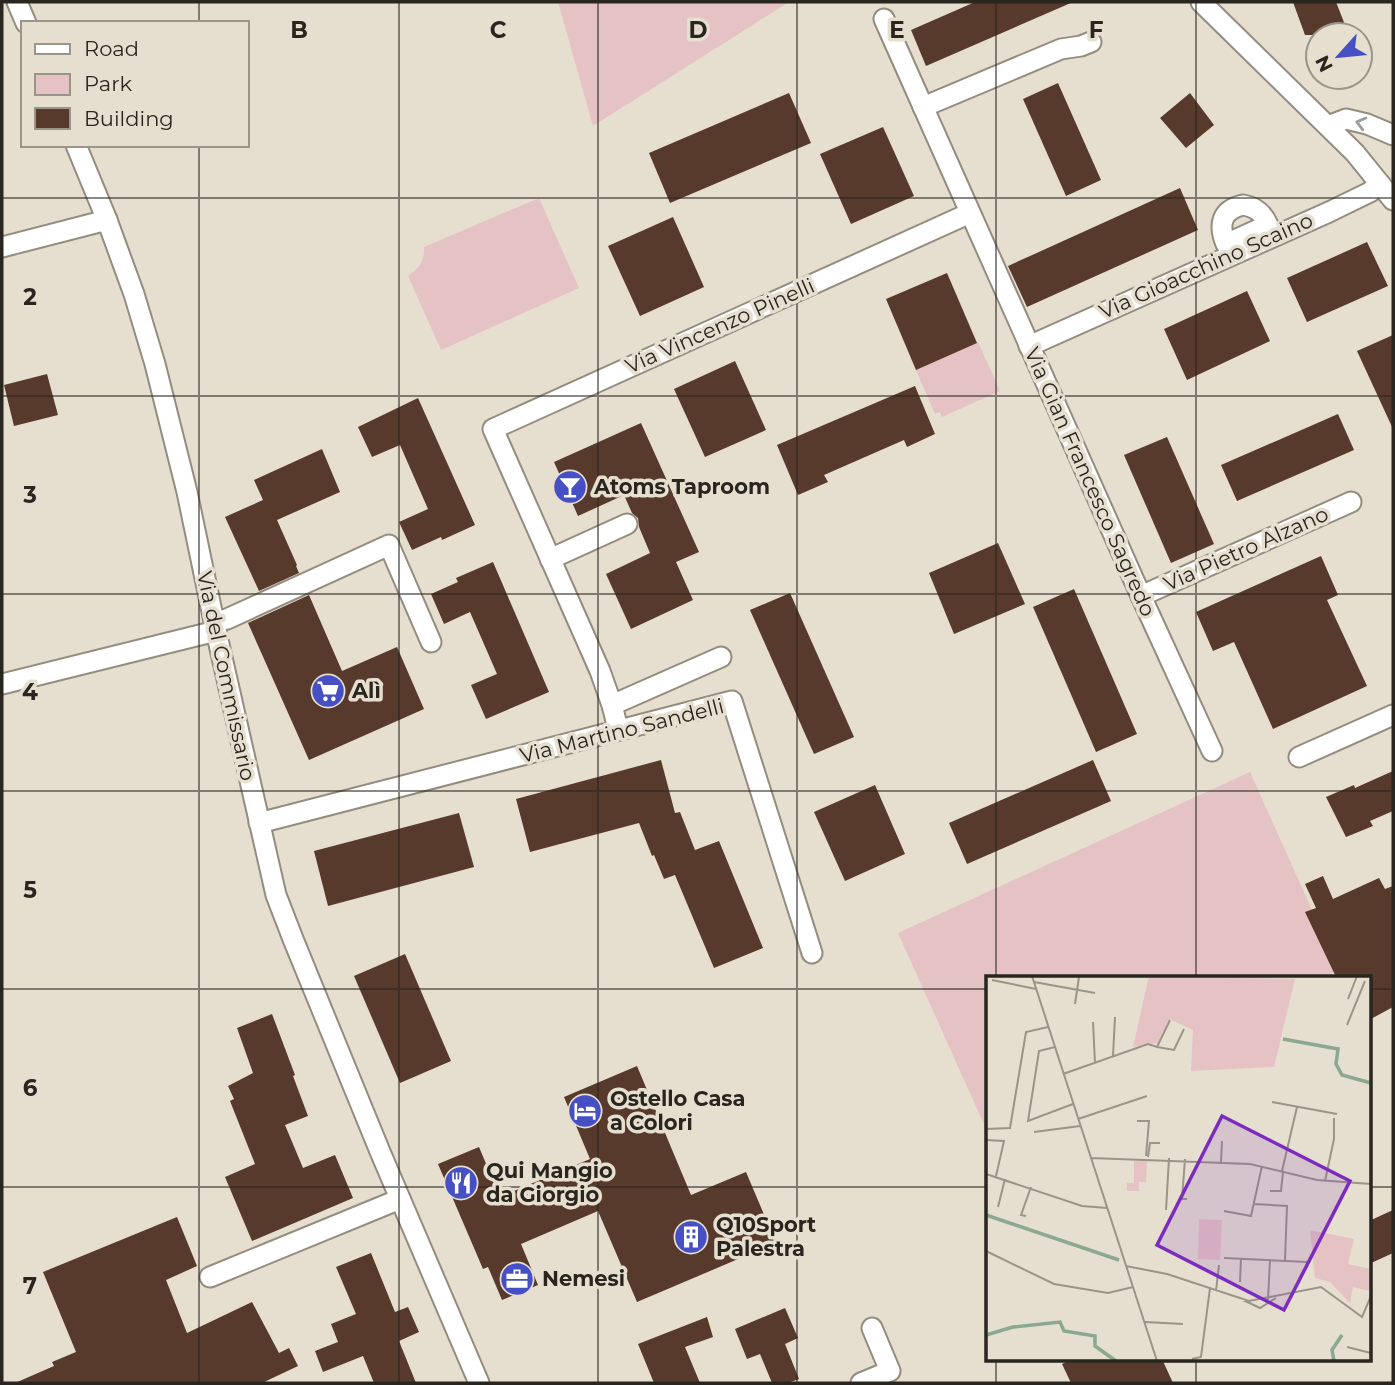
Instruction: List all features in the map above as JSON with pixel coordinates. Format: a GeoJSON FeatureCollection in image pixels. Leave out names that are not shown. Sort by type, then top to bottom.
{"type":"FeatureCollection","features":[{"type":"Feature","properties":{"kind":"street"},"geometry":{"type":"LineString","coordinates":[[18,2],[25,21]]}},
{"type":"Feature","properties":{"kind":"street"},"geometry":{"type":"LineString","coordinates":[[1200,2],[1355,153],[1393,200]]}},
{"type":"Feature","properties":{"kind":"street"},"geometry":{"type":"LineString","coordinates":[[884,19],[970,213]]}},
{"type":"Feature","properties":{"kind":"street"},"geometry":{"type":"LineString","coordinates":[[923,107],[1061,49],[1091,42]]}},
{"type":"Feature","properties":{"kind":"street"},"geometry":{"type":"LineString","coordinates":[[1328,126],[1346,119],[1393,135]]}},
{"type":"Feature","properties":{"kind":"street","name":"Via del Commissario"},"geometry":{"type":"LineString","coordinates":[[77,147],[134,294],[155,364],[187,492],[276,895],[400,1199],[479,1383]]}},
{"type":"Feature","properties":{"kind":"street","name":"Via Gioacchino Scaino"},"geometry":{"type":"LineString","coordinates":[[1029,346],[1370,192],[1380,184]]}},
{"type":"Feature","properties":{"kind":"street","name":"Via Gian Francesco Sagredo"},"geometry":{"type":"LineString","coordinates":[[970,213],[1212,751]]}},
{"type":"Feature","properties":{"kind":"street","name":"Via Vincenzo Pinelli"},"geometry":{"type":"LineString","coordinates":[[618,729],[600,671],[493,429],[970,213]]}},
{"type":"Feature","properties":{"kind":"street"},"geometry":{"type":"LineString","coordinates":[[2,247],[107,220]]}},
{"type":"Feature","properties":{"kind":"street","name":"Via Pietro Alzano"},"geometry":{"type":"LineString","coordinates":[[1141,596],[1351,502]]}},
{"type":"Feature","properties":{"kind":"street"},"geometry":{"type":"LineString","coordinates":[[550,559],[626,524]]}},
{"type":"Feature","properties":{"kind":"street"},"geometry":{"type":"LineString","coordinates":[[2,684],[215,627],[227,619],[390,545],[432,642]]}},
{"type":"Feature","properties":{"kind":"street"},"geometry":{"type":"LineString","coordinates":[[612,705],[721,657]]}},
{"type":"Feature","properties":{"kind":"street","name":"Via Martino Sandelli"},"geometry":{"type":"LineString","coordinates":[[259,823],[732,701],[812,953]]}},
{"type":"Feature","properties":{"kind":"street"},"geometry":{"type":"LineString","coordinates":[[1299,757],[1393,715]]}},
{"type":"Feature","properties":{"kind":"street"},"geometry":{"type":"LineString","coordinates":[[210,1278],[400,1199]]}},
{"type":"Feature","properties":{"kind":"street"},"geometry":{"type":"LineString","coordinates":[[861,1383],[890,1371],[872,1328]]}},
{"type":"Feature","properties":{"kind":"green space"},"geometry":{"type":"Polygon","coordinates":[[[558,2],[789,2],[593,126],[558,2]]]}},
{"type":"Feature","properties":{"kind":"green space"},"geometry":{"type":"Polygon","coordinates":[[[539,198],[579,288],[441,350],[408,276],[420,264],[424,247],[539,198]]]}},
{"type":"Feature","properties":{"kind":"green space"},"geometry":{"type":"Polygon","coordinates":[[[978,342],[1000,391],[942,417],[940,412],[935,414],[916,370],[978,342]]]}},
{"type":"Feature","properties":{"kind":"green space"},"geometry":{"type":"Polygon","coordinates":[[[1250,772],[1339,970],[1325,976],[986,976],[986,1129],[898,933],[1250,772]]]}},
{"type":"Feature","properties":{"kind":"building"},"geometry":{"type":"Polygon","coordinates":[[[975,2],[1073,2],[926,66],[911,30],[975,2]]]}},
{"type":"Feature","properties":{"kind":"building"},"geometry":{"type":"Polygon","coordinates":[[[1293,2],[1336,2],[1343,21],[1304,21],[1304,32],[1293,2]]]}},
{"type":"Feature","properties":{"kind":"building"},"geometry":{"type":"Polygon","coordinates":[[[1058,83],[1101,180],[1066,196],[1023,99],[1058,83]]]}},
{"type":"Feature","properties":{"kind":"building"},"geometry":{"type":"Polygon","coordinates":[[[789,93],[811,143],[670,203],[649,153],[789,93]]]}},
{"type":"Feature","properties":{"kind":"building"},"geometry":{"type":"Polygon","coordinates":[[[1190,93],[1214,125],[1186,148],[1160,118],[1190,93]]]}},
{"type":"Feature","properties":{"kind":"building"},"geometry":{"type":"Polygon","coordinates":[[[883,127],[914,196],[851,224],[820,154],[883,127]]]}},
{"type":"Feature","properties":{"kind":"building"},"geometry":{"type":"Polygon","coordinates":[[[1180,188],[1198,230],[1027,307],[1008,266],[1180,188]]]}},
{"type":"Feature","properties":{"kind":"building"},"geometry":{"type":"Polygon","coordinates":[[[673,217],[704,287],[640,316],[608,246],[673,217]]]}},
{"type":"Feature","properties":{"kind":"building"},"geometry":{"type":"Polygon","coordinates":[[[1367,242],[1388,286],[1307,322],[1287,278],[1367,242]]]}},
{"type":"Feature","properties":{"kind":"building"},"geometry":{"type":"Polygon","coordinates":[[[947,273],[977,343],[916,370],[886,299],[947,273]]]}},
{"type":"Feature","properties":{"kind":"building"},"geometry":{"type":"Polygon","coordinates":[[[1247,291],[1270,341],[1187,380],[1164,329],[1247,291]]]}},
{"type":"Feature","properties":{"kind":"building"},"geometry":{"type":"Polygon","coordinates":[[[1393,335],[1393,429],[1357,351],[1393,335]]]}},
{"type":"Feature","properties":{"kind":"building"},"geometry":{"type":"Polygon","coordinates":[[[735,361],[766,430],[705,457],[674,389],[735,361]]]}},
{"type":"Feature","properties":{"kind":"building"},"geometry":{"type":"Polygon","coordinates":[[[47,374],[58,415],[14,426],[4,385],[47,374]]]}},
{"type":"Feature","properties":{"kind":"building"},"geometry":{"type":"Polygon","coordinates":[[[915,386],[935,434],[907,447],[904,440],[824,475],[828,482],[798,495],[777,445],[915,386]]]}},
{"type":"Feature","properties":{"kind":"building"},"geometry":{"type":"Polygon","coordinates":[[[418,398],[475,525],[412,550],[399,522],[428,509],[400,445],[372,457],[358,427],[418,398]]]}},
{"type":"Feature","properties":{"kind":"building"},"geometry":{"type":"Polygon","coordinates":[[[1338,414],[1354,450],[1237,501],[1221,465],[1338,414]]]}},
{"type":"Feature","properties":{"kind":"building"},"geometry":{"type":"Polygon","coordinates":[[[641,423],[699,552],[676,562],[693,600],[631,629],[606,574],[650,553],[638,518],[632,513],[624,495],[578,516],[554,462],[641,423]]]}},
{"type":"Feature","properties":{"kind":"building"},"geometry":{"type":"Polygon","coordinates":[[[1167,437],[1214,544],[1171,563],[1124,455],[1167,437]]]}},
{"type":"Feature","properties":{"kind":"building"},"geometry":{"type":"Polygon","coordinates":[[[322,449],[340,492],[277,520],[299,573],[259,591],[225,517],[263,500],[254,480],[322,449]]]}},
{"type":"Feature","properties":{"kind":"building"},"geometry":{"type":"Polygon","coordinates":[[[998,543],[1025,604],[954,634],[929,573],[998,543]]]}},
{"type":"Feature","properties":{"kind":"building"},"geometry":{"type":"Polygon","coordinates":[[[1321,556],[1338,595],[1327,600],[1367,686],[1273,729],[1234,642],[1213,651],[1196,612],[1321,556]]]}},
{"type":"Feature","properties":{"kind":"building"},"geometry":{"type":"Polygon","coordinates":[[[493,562],[549,692],[486,719],[471,685],[497,674],[470,612],[444,624],[431,594],[458,582],[456,578],[493,562]]]}},
{"type":"Feature","properties":{"kind":"building"},"geometry":{"type":"Polygon","coordinates":[[[1074,589],[1137,734],[1096,752],[1033,607],[1074,589]]]}},
{"type":"Feature","properties":{"kind":"building"},"geometry":{"type":"Polygon","coordinates":[[[790,593],[854,737],[814,754],[750,610],[790,593]]]}},
{"type":"Feature","properties":{"kind":"building"},"geometry":{"type":"Polygon","coordinates":[[[309,595],[342,671],[397,647],[424,709],[309,760],[248,623],[309,595]]]}},
{"type":"Feature","properties":{"kind":"building"},"geometry":{"type":"Polygon","coordinates":[[[661,760],[675,813],[680,812],[695,850],[719,841],[763,948],[714,968],[675,875],[664,879],[639,823],[530,852],[516,799],[661,760]]]}},
{"type":"Feature","properties":{"kind":"building"},"geometry":{"type":"Polygon","coordinates":[[[1093,760],[1111,801],[967,864],[949,823],[1093,760]]]}},
{"type":"Feature","properties":{"kind":"building"},"geometry":{"type":"Polygon","coordinates":[[[1393,771],[1393,811],[1370,821],[1373,826],[1346,837],[1326,797],[1354,785],[1355,788],[1393,771]]]}},
{"type":"Feature","properties":{"kind":"building"},"geometry":{"type":"Polygon","coordinates":[[[875,785],[905,854],[845,881],[814,812],[875,785]]]}},
{"type":"Feature","properties":{"kind":"building"},"geometry":{"type":"Polygon","coordinates":[[[459,813],[474,867],[328,906],[314,851],[459,813]]]}},
{"type":"Feature","properties":{"kind":"building"},"geometry":{"type":"Polygon","coordinates":[[[1323,876],[1333,899],[1379,878],[1385,889],[1393,886],[1393,1007],[1370,1019],[1370,976],[1336,976],[1305,912],[1316,908],[1305,884],[1323,876]]]}},
{"type":"Feature","properties":{"kind":"building"},"geometry":{"type":"Polygon","coordinates":[[[405,954],[451,1061],[400,1083],[354,976],[405,954]]]}},
{"type":"Feature","properties":{"kind":"building"},"geometry":{"type":"Polygon","coordinates":[[[272,1014],[308,1116],[285,1125],[303,1168],[335,1155],[353,1198],[252,1241],[225,1177],[255,1164],[230,1101],[234,1099],[228,1086],[253,1073],[237,1028],[272,1014]]]}},
{"type":"Feature","properties":{"kind":"building"},"geometry":{"type":"Polygon","coordinates":[[[637,1066],[691,1195],[746,1172],[776,1243],[637,1302],[598,1211],[521,1244],[538,1285],[502,1300],[488,1267],[483,1269],[438,1164],[479,1147],[500,1197],[590,1159],[564,1097],[637,1066]]]}},
{"type":"Feature","properties":{"kind":"building"},"geometry":{"type":"Polygon","coordinates":[[[1393,1210],[1393,1253],[1370,1264],[1370,1221],[1393,1210]]]}},
{"type":"Feature","properties":{"kind":"building"},"geometry":{"type":"Polygon","coordinates":[[[177,1217],[197,1266],[166,1280],[187,1333],[252,1302],[279,1353],[289,1348],[298,1366],[262,1383],[15,1383],[54,1366],[52,1362],[76,1352],[43,1272],[177,1217]]]}},
{"type":"Feature","properties":{"kind":"building"},"geometry":{"type":"Polygon","coordinates":[[[371,1253],[395,1312],[408,1307],[419,1332],[399,1341],[416,1383],[374,1383],[363,1356],[323,1372],[315,1351],[338,1342],[331,1324],[356,1314],[336,1267],[371,1253]]]}},
{"type":"Feature","properties":{"kind":"building"},"geometry":{"type":"Polygon","coordinates":[[[785,1308],[798,1338],[785,1344],[799,1379],[788,1383],[772,1383],[760,1354],[747,1359],[735,1329],[785,1308]]]}},
{"type":"Feature","properties":{"kind":"building"},"geometry":{"type":"Polygon","coordinates":[[[707,1317],[713,1337],[685,1347],[700,1383],[654,1383],[638,1344],[707,1317]]]}},
{"type":"Feature","properties":{"kind":"building"},"geometry":{"type":"Polygon","coordinates":[[[1071,1360],[1162,1360],[1173,1383],[1071,1383],[1062,1364],[1071,1360]]]}},
{"type":"Feature","properties":{"kind":"place","name":"Atoms Taproom"},"geometry":{"type":"Point","coordinates":[570,487]}},
{"type":"Feature","properties":{"kind":"place","name":"Alì"},"geometry":{"type":"Point","coordinates":[328,691]}},
{"type":"Feature","properties":{"kind":"place","name":"Ostello Casa a Colori"},"geometry":{"type":"Point","coordinates":[585,1111]}},
{"type":"Feature","properties":{"kind":"place","name":"Qui Mangio da Giorgio"},"geometry":{"type":"Point","coordinates":[461,1183]}},
{"type":"Feature","properties":{"kind":"place","name":"Q10Sport Palestra"},"geometry":{"type":"Point","coordinates":[691,1237]}},
{"type":"Feature","properties":{"kind":"place","name":"Nemesi"},"geometry":{"type":"Point","coordinates":[517,1279]}}]}
